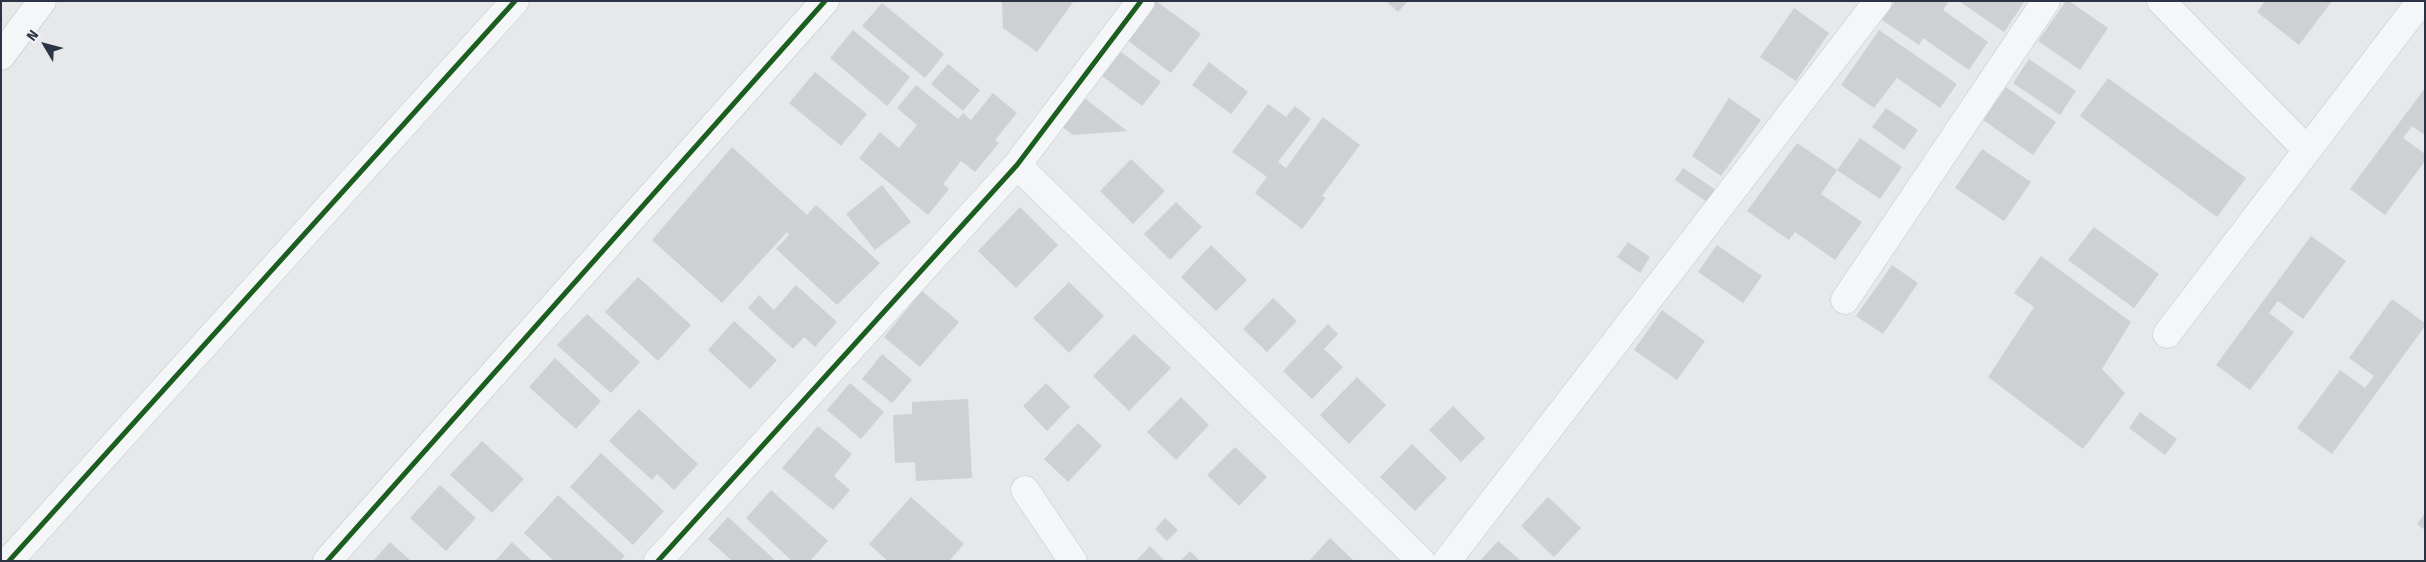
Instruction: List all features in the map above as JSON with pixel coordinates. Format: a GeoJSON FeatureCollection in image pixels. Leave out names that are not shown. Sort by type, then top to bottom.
{"type":"FeatureCollection","features":[{"type":"Feature","properties":{"kind":"street"},"geometry":{"type":"LineString","coordinates":[[1,56],[42,1]]}},
{"type":"Feature","properties":{"kind":"street"},"geometry":{"type":"LineString","coordinates":[[8,561],[515,1]]}},
{"type":"Feature","properties":{"kind":"street"},"geometry":{"type":"LineString","coordinates":[[327,561],[825,1]]}},
{"type":"Feature","properties":{"kind":"street"},"geometry":{"type":"LineString","coordinates":[[658,561],[1017,164],[1141,1]]}},
{"type":"Feature","properties":{"kind":"street"},"geometry":{"type":"LineString","coordinates":[[1447,561],[1878,1]]}},
{"type":"Feature","properties":{"kind":"street"},"geometry":{"type":"LineString","coordinates":[[1845,300],[2046,1]]}},
{"type":"Feature","properties":{"kind":"street"},"geometry":{"type":"LineString","coordinates":[[2162,1],[2307,150]]}},
{"type":"Feature","properties":{"kind":"street"},"geometry":{"type":"LineString","coordinates":[[2166,334],[2422,1]]}},
{"type":"Feature","properties":{"kind":"street"},"geometry":{"type":"LineString","coordinates":[[1017,164],[1421,561]]}},
{"type":"Feature","properties":{"kind":"street"},"geometry":{"type":"LineString","coordinates":[[1025,490],[1073,561]]}},
{"type":"Feature","properties":{"kind":"building"},"geometry":{"type":"Polygon","coordinates":[[[1002,1],[1074,1],[1037,52],[1003,28],[1002,1]]]}},
{"type":"Feature","properties":{"kind":"building"},"geometry":{"type":"Polygon","coordinates":[[[1156,1],[1201,34],[1171,73],[1127,40],[1156,1]]]}},
{"type":"Feature","properties":{"kind":"building"},"geometry":{"type":"Polygon","coordinates":[[[1386,1],[1408,1],[1398,12],[1386,1]]]}},
{"type":"Feature","properties":{"kind":"building"},"geometry":{"type":"Polygon","coordinates":[[[1895,1],[1949,1],[1943,10],[1988,42],[1969,70],[1923,38],[1919,45],[1882,20],[1895,1]]]}},
{"type":"Feature","properties":{"kind":"building"},"geometry":{"type":"Polygon","coordinates":[[[1959,1],[2025,1],[2004,32],[1959,1]]]}},
{"type":"Feature","properties":{"kind":"building"},"geometry":{"type":"Polygon","coordinates":[[[2066,1],[2069,1],[2108,28],[2080,70],[2038,41],[2066,1]]]}},
{"type":"Feature","properties":{"kind":"building"},"geometry":{"type":"Polygon","coordinates":[[[2265,1],[2332,1],[2299,45],[2257,12],[2265,1]]]}},
{"type":"Feature","properties":{"kind":"building"},"geometry":{"type":"Polygon","coordinates":[[[882,3],[944,54],[925,78],[862,26],[882,3]]]}},
{"type":"Feature","properties":{"kind":"building"},"geometry":{"type":"Polygon","coordinates":[[[1794,8],[1829,33],[1796,81],[1760,57],[1794,8]]]}},
{"type":"Feature","properties":{"kind":"building"},"geometry":{"type":"Polygon","coordinates":[[[853,30],[910,77],[887,106],[830,58],[853,30]]]}},
{"type":"Feature","properties":{"kind":"building"},"geometry":{"type":"Polygon","coordinates":[[[1879,30],[1957,84],[1940,108],[1897,78],[1874,108],[1841,85],[1879,30]]]}},
{"type":"Feature","properties":{"kind":"building"},"geometry":{"type":"Polygon","coordinates":[[[1121,52],[1161,82],[1142,106],[1102,76],[1121,52]]]}},
{"type":"Feature","properties":{"kind":"building"},"geometry":{"type":"Polygon","coordinates":[[[2029,59],[2076,91],[2060,115],[2013,83],[2029,59]]]}},
{"type":"Feature","properties":{"kind":"building"},"geometry":{"type":"Polygon","coordinates":[[[1209,62],[1248,92],[1231,114],[1192,85],[1209,62]]]}},
{"type":"Feature","properties":{"kind":"building"},"geometry":{"type":"Polygon","coordinates":[[[948,64],[980,90],[963,111],[931,84],[948,64]]]}},
{"type":"Feature","properties":{"kind":"building"},"geometry":{"type":"Polygon","coordinates":[[[815,72],[867,114],[841,146],[789,103],[815,72]]]}},
{"type":"Feature","properties":{"kind":"building"},"geometry":{"type":"Polygon","coordinates":[[[2108,78],[2246,178],[2217,217],[2080,116],[2108,78]]]}},
{"type":"Feature","properties":{"kind":"building"},"geometry":{"type":"Polygon","coordinates":[[[916,85],[958,119],[963,113],[971,120],[993,93],[1017,113],[995,140],[999,143],[975,172],[961,161],[943,184],[949,189],[928,215],[859,158],[880,132],[899,148],[917,125],[897,108],[916,85]]]}},
{"type":"Feature","properties":{"kind":"building"},"geometry":{"type":"Polygon","coordinates":[[[2006,87],[2056,122],[2033,155],[1983,120],[2006,87]]]}},
{"type":"Feature","properties":{"kind":"building"},"geometry":{"type":"Polygon","coordinates":[[[2425,88],[2425,135],[2412,126],[2403,138],[2425,154],[2425,161],[2385,215],[2350,189],[2425,88]]]}},
{"type":"Feature","properties":{"kind":"building"},"geometry":{"type":"Polygon","coordinates":[[[1083,97],[1127,131],[1073,135],[1061,126],[1083,97]]]}},
{"type":"Feature","properties":{"kind":"building"},"geometry":{"type":"Polygon","coordinates":[[[1729,98],[1761,120],[1721,176],[1692,156],[1729,98]]]}},
{"type":"Feature","properties":{"kind":"building"},"geometry":{"type":"Polygon","coordinates":[[[1268,104],[1286,117],[1295,106],[1311,119],[1278,162],[1286,168],[1323,117],[1360,145],[1322,196],[1326,198],[1302,229],[1255,193],[1267,177],[1232,152],[1268,104]]]}},
{"type":"Feature","properties":{"kind":"building"},"geometry":{"type":"Polygon","coordinates":[[[1886,108],[1918,130],[1904,150],[1872,127],[1886,108]]]}},
{"type":"Feature","properties":{"kind":"building"},"geometry":{"type":"Polygon","coordinates":[[[1860,138],[1902,167],[1880,199],[1837,170],[1860,138]]]}},
{"type":"Feature","properties":{"kind":"building"},"geometry":{"type":"Polygon","coordinates":[[[1797,143],[1837,170],[1821,194],[1862,222],[1835,260],[1795,232],[1789,240],[1747,211],[1797,143]]]}},
{"type":"Feature","properties":{"kind":"building"},"geometry":{"type":"Polygon","coordinates":[[[732,147],[807,215],[816,205],[880,263],[837,305],[776,249],[789,235],[787,232],[722,303],[652,240],[732,147]]]}},
{"type":"Feature","properties":{"kind":"building"},"geometry":{"type":"Polygon","coordinates":[[[1982,149],[2031,182],[2004,221],[1955,188],[1982,149]]]}},
{"type":"Feature","properties":{"kind":"building"},"geometry":{"type":"Polygon","coordinates":[[[1131,159],[1165,191],[1133,224],[1100,191],[1131,159]]]}},
{"type":"Feature","properties":{"kind":"building"},"geometry":{"type":"Polygon","coordinates":[[[1683,168],[1722,194],[1714,207],[1675,180],[1683,168]]]}},
{"type":"Feature","properties":{"kind":"building"},"geometry":{"type":"Polygon","coordinates":[[[882,185],[911,222],[875,250],[846,214],[882,185]]]}},
{"type":"Feature","properties":{"kind":"building"},"geometry":{"type":"Polygon","coordinates":[[[1176,202],[1202,227],[1170,260],[1144,234],[1176,202]]]}},
{"type":"Feature","properties":{"kind":"building"},"geometry":{"type":"Polygon","coordinates":[[[1020,207],[1058,245],[1016,288],[978,251],[1020,207]]]}},
{"type":"Feature","properties":{"kind":"building"},"geometry":{"type":"Polygon","coordinates":[[[2094,227],[2159,274],[2134,308],[2068,260],[2094,227]]]}},
{"type":"Feature","properties":{"kind":"building"},"geometry":{"type":"Polygon","coordinates":[[[2311,236],[2346,261],[2303,319],[2278,301],[2269,313],[2294,332],[2250,390],[2216,365],[2311,236]]]}},
{"type":"Feature","properties":{"kind":"building"},"geometry":{"type":"Polygon","coordinates":[[[1628,242],[1650,257],[1640,273],[1617,257],[1628,242]]]}},
{"type":"Feature","properties":{"kind":"building"},"geometry":{"type":"Polygon","coordinates":[[[1211,245],[1247,280],[1216,311],[1181,277],[1211,245]]]}},
{"type":"Feature","properties":{"kind":"building"},"geometry":{"type":"Polygon","coordinates":[[[1717,245],[1762,276],[1743,303],[1698,272],[1717,245]]]}},
{"type":"Feature","properties":{"kind":"building"},"geometry":{"type":"Polygon","coordinates":[[[2041,256],[2131,322],[2102,369],[2125,393],[2083,449],[1988,377],[2034,307],[2014,293],[2041,256]]]}},
{"type":"Feature","properties":{"kind":"building"},"geometry":{"type":"Polygon","coordinates":[[[1892,265],[1918,283],[1883,334],[1856,316],[1892,265]]]}},
{"type":"Feature","properties":{"kind":"building"},"geometry":{"type":"Polygon","coordinates":[[[638,277],[691,325],[658,361],[605,312],[638,277]]]}},
{"type":"Feature","properties":{"kind":"building"},"geometry":{"type":"Polygon","coordinates":[[[1069,282],[1104,316],[1069,353],[1033,318],[1069,282]]]}},
{"type":"Feature","properties":{"kind":"building"},"geometry":{"type":"Polygon","coordinates":[[[796,285],[837,322],[815,347],[804,337],[793,349],[748,308],[759,295],[774,310],[796,285]]]}},
{"type":"Feature","properties":{"kind":"building"},"geometry":{"type":"Polygon","coordinates":[[[922,291],[959,322],[920,367],[884,337],[922,291]]]}},
{"type":"Feature","properties":{"kind":"building"},"geometry":{"type":"Polygon","coordinates":[[[1273,298],[1297,321],[1267,352],[1243,329],[1273,298]]]}},
{"type":"Feature","properties":{"kind":"building"},"geometry":{"type":"Polygon","coordinates":[[[2392,299],[2425,323],[2425,326],[2332,454],[2297,428],[2340,370],[2365,388],[2374,376],[2349,358],[2392,299]]]}},
{"type":"Feature","properties":{"kind":"building"},"geometry":{"type":"Polygon","coordinates":[[[1662,310],[1705,341],[1677,380],[1634,350],[1662,310]]]}},
{"type":"Feature","properties":{"kind":"building"},"geometry":{"type":"Polygon","coordinates":[[[587,314],[640,362],[611,393],[557,345],[587,314]]]}},
{"type":"Feature","properties":{"kind":"building"},"geometry":{"type":"Polygon","coordinates":[[[734,321],[777,360],[750,389],[708,350],[734,321]]]}},
{"type":"Feature","properties":{"kind":"building"},"geometry":{"type":"Polygon","coordinates":[[[1328,324],[1338,334],[1324,349],[1343,367],[1312,399],[1283,371],[1328,324]]]}},
{"type":"Feature","properties":{"kind":"building"},"geometry":{"type":"Polygon","coordinates":[[[1134,334],[1171,368],[1129,411],[1093,376],[1134,334]]]}},
{"type":"Feature","properties":{"kind":"building"},"geometry":{"type":"Polygon","coordinates":[[[882,354],[912,380],[892,403],[862,379],[882,354]]]}},
{"type":"Feature","properties":{"kind":"building"},"geometry":{"type":"Polygon","coordinates":[[[555,358],[601,401],[576,429],[529,387],[555,358]]]}},
{"type":"Feature","properties":{"kind":"building"},"geometry":{"type":"Polygon","coordinates":[[[1357,377],[1386,405],[1349,444],[1320,415],[1357,377]]]}},
{"type":"Feature","properties":{"kind":"building"},"geometry":{"type":"Polygon","coordinates":[[[850,383],[884,412],[861,439],[827,410],[850,383]]]}},
{"type":"Feature","properties":{"kind":"building"},"geometry":{"type":"Polygon","coordinates":[[[1046,383],[1070,407],[1047,431],[1023,406],[1046,383]]]}},
{"type":"Feature","properties":{"kind":"building"},"geometry":{"type":"Polygon","coordinates":[[[1181,397],[1209,425],[1176,460],[1147,432],[1181,397]]]}},
{"type":"Feature","properties":{"kind":"building"},"geometry":{"type":"Polygon","coordinates":[[[968,399],[972,478],[916,481],[915,462],[895,463],[893,415],[912,414],[912,402],[968,399]]]}},
{"type":"Feature","properties":{"kind":"building"},"geometry":{"type":"Polygon","coordinates":[[[1453,406],[1485,438],[1461,462],[1429,430],[1453,406]]]}},
{"type":"Feature","properties":{"kind":"building"},"geometry":{"type":"Polygon","coordinates":[[[639,409],[698,464],[674,490],[657,474],[652,480],[609,441],[639,409]]]}},
{"type":"Feature","properties":{"kind":"building"},"geometry":{"type":"Polygon","coordinates":[[[2140,412],[2177,439],[2165,455],[2129,428],[2140,412]]]}},
{"type":"Feature","properties":{"kind":"building"},"geometry":{"type":"Polygon","coordinates":[[[1078,423],[1102,446],[1068,482],[1044,459],[1078,423]]]}},
{"type":"Feature","properties":{"kind":"building"},"geometry":{"type":"Polygon","coordinates":[[[818,426],[852,454],[834,476],[850,490],[833,510],[782,468],[818,426]]]}},
{"type":"Feature","properties":{"kind":"building"},"geometry":{"type":"Polygon","coordinates":[[[482,441],[524,479],[492,513],[450,475],[482,441]]]}},
{"type":"Feature","properties":{"kind":"building"},"geometry":{"type":"Polygon","coordinates":[[[1412,444],[1447,478],[1415,511],[1380,477],[1412,444]]]}},
{"type":"Feature","properties":{"kind":"building"},"geometry":{"type":"Polygon","coordinates":[[[1235,447],[1267,477],[1239,506],[1207,475],[1235,447]]]}},
{"type":"Feature","properties":{"kind":"building"},"geometry":{"type":"Polygon","coordinates":[[[601,453],[664,511],[633,545],[570,487],[601,453]]]}},
{"type":"Feature","properties":{"kind":"building"},"geometry":{"type":"Polygon","coordinates":[[[440,485],[476,518],[446,551],[410,518],[440,485]]]}},
{"type":"Feature","properties":{"kind":"building"},"geometry":{"type":"Polygon","coordinates":[[[771,490],[828,541],[810,561],[792,561],[746,518],[771,490]]]}},
{"type":"Feature","properties":{"kind":"building"},"geometry":{"type":"Polygon","coordinates":[[[558,495],[625,556],[620,561],[554,561],[524,533],[558,495]]]}},
{"type":"Feature","properties":{"kind":"building"},"geometry":{"type":"Polygon","coordinates":[[[911,497],[964,544],[949,561],[888,561],[869,544],[911,497]]]}},
{"type":"Feature","properties":{"kind":"building"},"geometry":{"type":"Polygon","coordinates":[[[1548,497],[1581,528],[1554,557],[1521,526],[1548,497]]]}},
{"type":"Feature","properties":{"kind":"building"},"geometry":{"type":"Polygon","coordinates":[[[2425,513],[2425,530],[2417,524],[2425,513]]]}},
{"type":"Feature","properties":{"kind":"building"},"geometry":{"type":"Polygon","coordinates":[[[728,517],[776,561],[732,561],[708,539],[728,517]]]}},
{"type":"Feature","properties":{"kind":"building"},"geometry":{"type":"Polygon","coordinates":[[[1165,518],[1178,530],[1167,541],[1155,529],[1165,518]]]}},
{"type":"Feature","properties":{"kind":"building"},"geometry":{"type":"Polygon","coordinates":[[[1330,538],[1354,561],[1309,561],[1330,538]]]}},
{"type":"Feature","properties":{"kind":"building"},"geometry":{"type":"Polygon","coordinates":[[[1498,541],[1521,561],[1480,561],[1498,541]]]}},
{"type":"Feature","properties":{"kind":"building"},"geometry":{"type":"Polygon","coordinates":[[[390,542],[411,561],[373,561],[390,542]]]}},
{"type":"Feature","properties":{"kind":"building"},"geometry":{"type":"Polygon","coordinates":[[[512,542],[532,561],[495,561],[512,542]]]}},
{"type":"Feature","properties":{"kind":"building"},"geometry":{"type":"Polygon","coordinates":[[[1150,546],[1165,561],[1136,561],[1150,546]]]}},
{"type":"Feature","properties":{"kind":"building"},"geometry":{"type":"Polygon","coordinates":[[[1190,551],[1200,561],[1180,561],[1190,551]]]}},
{"type":"Feature","properties":{"kind":"cycle path"},"geometry":{"type":"LineString","coordinates":[[9,561],[515,1]]}},
{"type":"Feature","properties":{"kind":"cycle path"},"geometry":{"type":"LineString","coordinates":[[327,561],[825,1]]}},
{"type":"Feature","properties":{"kind":"cycle path"},"geometry":{"type":"LineString","coordinates":[[658,561],[1017,165],[1141,1]]}}]}
